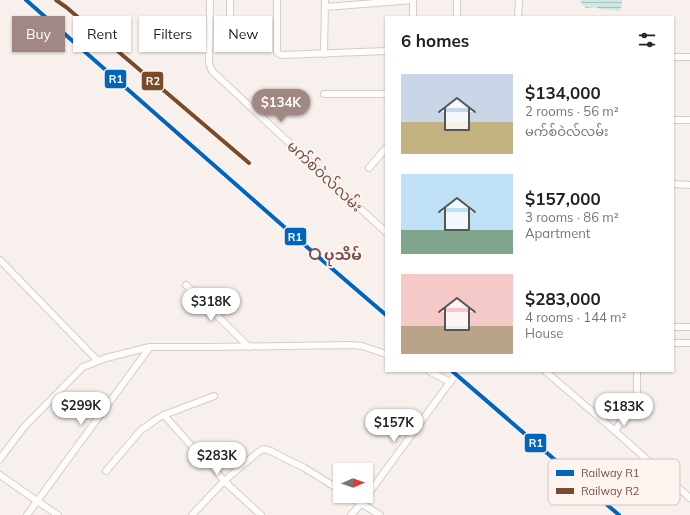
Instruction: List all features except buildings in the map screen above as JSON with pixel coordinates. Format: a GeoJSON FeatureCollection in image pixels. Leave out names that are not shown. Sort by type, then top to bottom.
{"type":"FeatureCollection","features":[{"type":"Feature","properties":{"kind":"street","name":"မက်စ်ဝဲလ်လမ်း"},"geometry":{"type":"LineString","coordinates":[[210,0],[209,61],[212,70],[385,231]]}},
{"type":"Feature","properties":{"kind":"street"},"geometry":{"type":"LineString","coordinates":[[230,0],[230,16]]}},
{"type":"Feature","properties":{"kind":"street"},"geometry":{"type":"LineString","coordinates":[[277,0],[277,52],[279,54],[324,54],[385,51]]}},
{"type":"Feature","properties":{"kind":"street"},"geometry":{"type":"LineString","coordinates":[[324,54],[325,0]]}},
{"type":"Feature","properties":{"kind":"street"},"geometry":{"type":"LineString","coordinates":[[324,7],[413,0],[413,16]]}},
{"type":"Feature","properties":{"kind":"street"},"geometry":{"type":"LineString","coordinates":[[457,0],[457,16]]}},
{"type":"Feature","properties":{"kind":"street"},"geometry":{"type":"LineString","coordinates":[[518,16],[519,0]]}},
{"type":"Feature","properties":{"kind":"street"},"geometry":{"type":"LineString","coordinates":[[674,57],[690,57]]}},
{"type":"Feature","properties":{"kind":"street"},"geometry":{"type":"LineString","coordinates":[[324,94],[385,94]]}},
{"type":"Feature","properties":{"kind":"street"},"geometry":{"type":"LineString","coordinates":[[674,120],[690,120]]}},
{"type":"Feature","properties":{"kind":"street"},"geometry":{"type":"LineString","coordinates":[[368,168],[385,149]]}},
{"type":"Feature","properties":{"kind":"street"},"geometry":{"type":"LineString","coordinates":[[674,184],[690,184]]}},
{"type":"Feature","properties":{"kind":"street"},"geometry":{"type":"LineString","coordinates":[[0,260],[98,361]]}},
{"type":"Feature","properties":{"kind":"street"},"geometry":{"type":"LineString","coordinates":[[186,285],[249,347]]}},
{"type":"Feature","properties":{"kind":"street"},"geometry":{"type":"LineString","coordinates":[[674,327],[690,327]]}},
{"type":"Feature","properties":{"kind":"street"},"geometry":{"type":"LineString","coordinates":[[674,343],[690,343]]}},
{"type":"Feature","properties":{"kind":"street"},"geometry":{"type":"LineString","coordinates":[[0,459],[24,427],[77,372],[83,367],[106,358],[150,347],[351,345],[362,346],[385,354]]}},
{"type":"Feature","properties":{"kind":"street"},"geometry":{"type":"LineString","coordinates":[[27,515],[150,347]]}},
{"type":"Feature","properties":{"kind":"street"},"geometry":{"type":"LineString","coordinates":[[432,372],[450,382]]}},
{"type":"Feature","properties":{"kind":"street"},"geometry":{"type":"LineString","coordinates":[[351,515],[361,504],[458,372]]}},
{"type":"Feature","properties":{"kind":"street"},"geometry":{"type":"LineString","coordinates":[[546,372],[646,459]]}},
{"type":"Feature","properties":{"kind":"street"},"geometry":{"type":"LineString","coordinates":[[615,431],[635,400],[637,393],[637,372]]}},
{"type":"Feature","properties":{"kind":"street"},"geometry":{"type":"LineString","coordinates":[[106,471],[141,430],[164,415],[214,396]]}},
{"type":"Feature","properties":{"kind":"street"},"geometry":{"type":"LineString","coordinates":[[164,415],[196,451],[213,467],[224,481],[261,515]]}},
{"type":"Feature","properties":{"kind":"street"},"geometry":{"type":"LineString","coordinates":[[192,515],[224,481],[263,449],[271,451],[303,467],[333,486]]}},
{"type":"Feature","properties":{"kind":"street"},"geometry":{"type":"LineString","coordinates":[[0,475],[37,502],[58,515]]}},
{"type":"Feature","properties":{"kind":"street"},"geometry":{"type":"LineString","coordinates":[[680,489],[690,498]]}},
{"type":"Feature","properties":{"kind":"street"},"geometry":{"type":"LineString","coordinates":[[361,504],[380,515]]}},
{"type":"Feature","properties":{"kind":"water"},"geometry":{"type":"Polygon","coordinates":[[[580,0],[622,0],[622,5],[620,11],[599,9],[596,7],[586,8],[580,0]]]}},
{"type":"Feature","properties":{"kind":"rail line","name":"R1"},"geometry":{"type":"LineString","coordinates":[[26,0],[385,314]]}},
{"type":"Feature","properties":{"kind":"rail line","name":"R2"},"geometry":{"type":"LineString","coordinates":[[56,0],[249,163]]}},
{"type":"Feature","properties":{"kind":"rail line","name":"R1"},"geometry":{"type":"LineString","coordinates":[[453,372],[554,459]]}},
{"type":"Feature","properties":{"kind":"rail line","name":"R1"},"geometry":{"type":"LineString","coordinates":[[607,505],[619,515]]}},
{"type":"Feature","properties":{"kind":"place","name":"ပုသိမ်"},"geometry":{"type":"Point","coordinates":[315,254]}}]}
